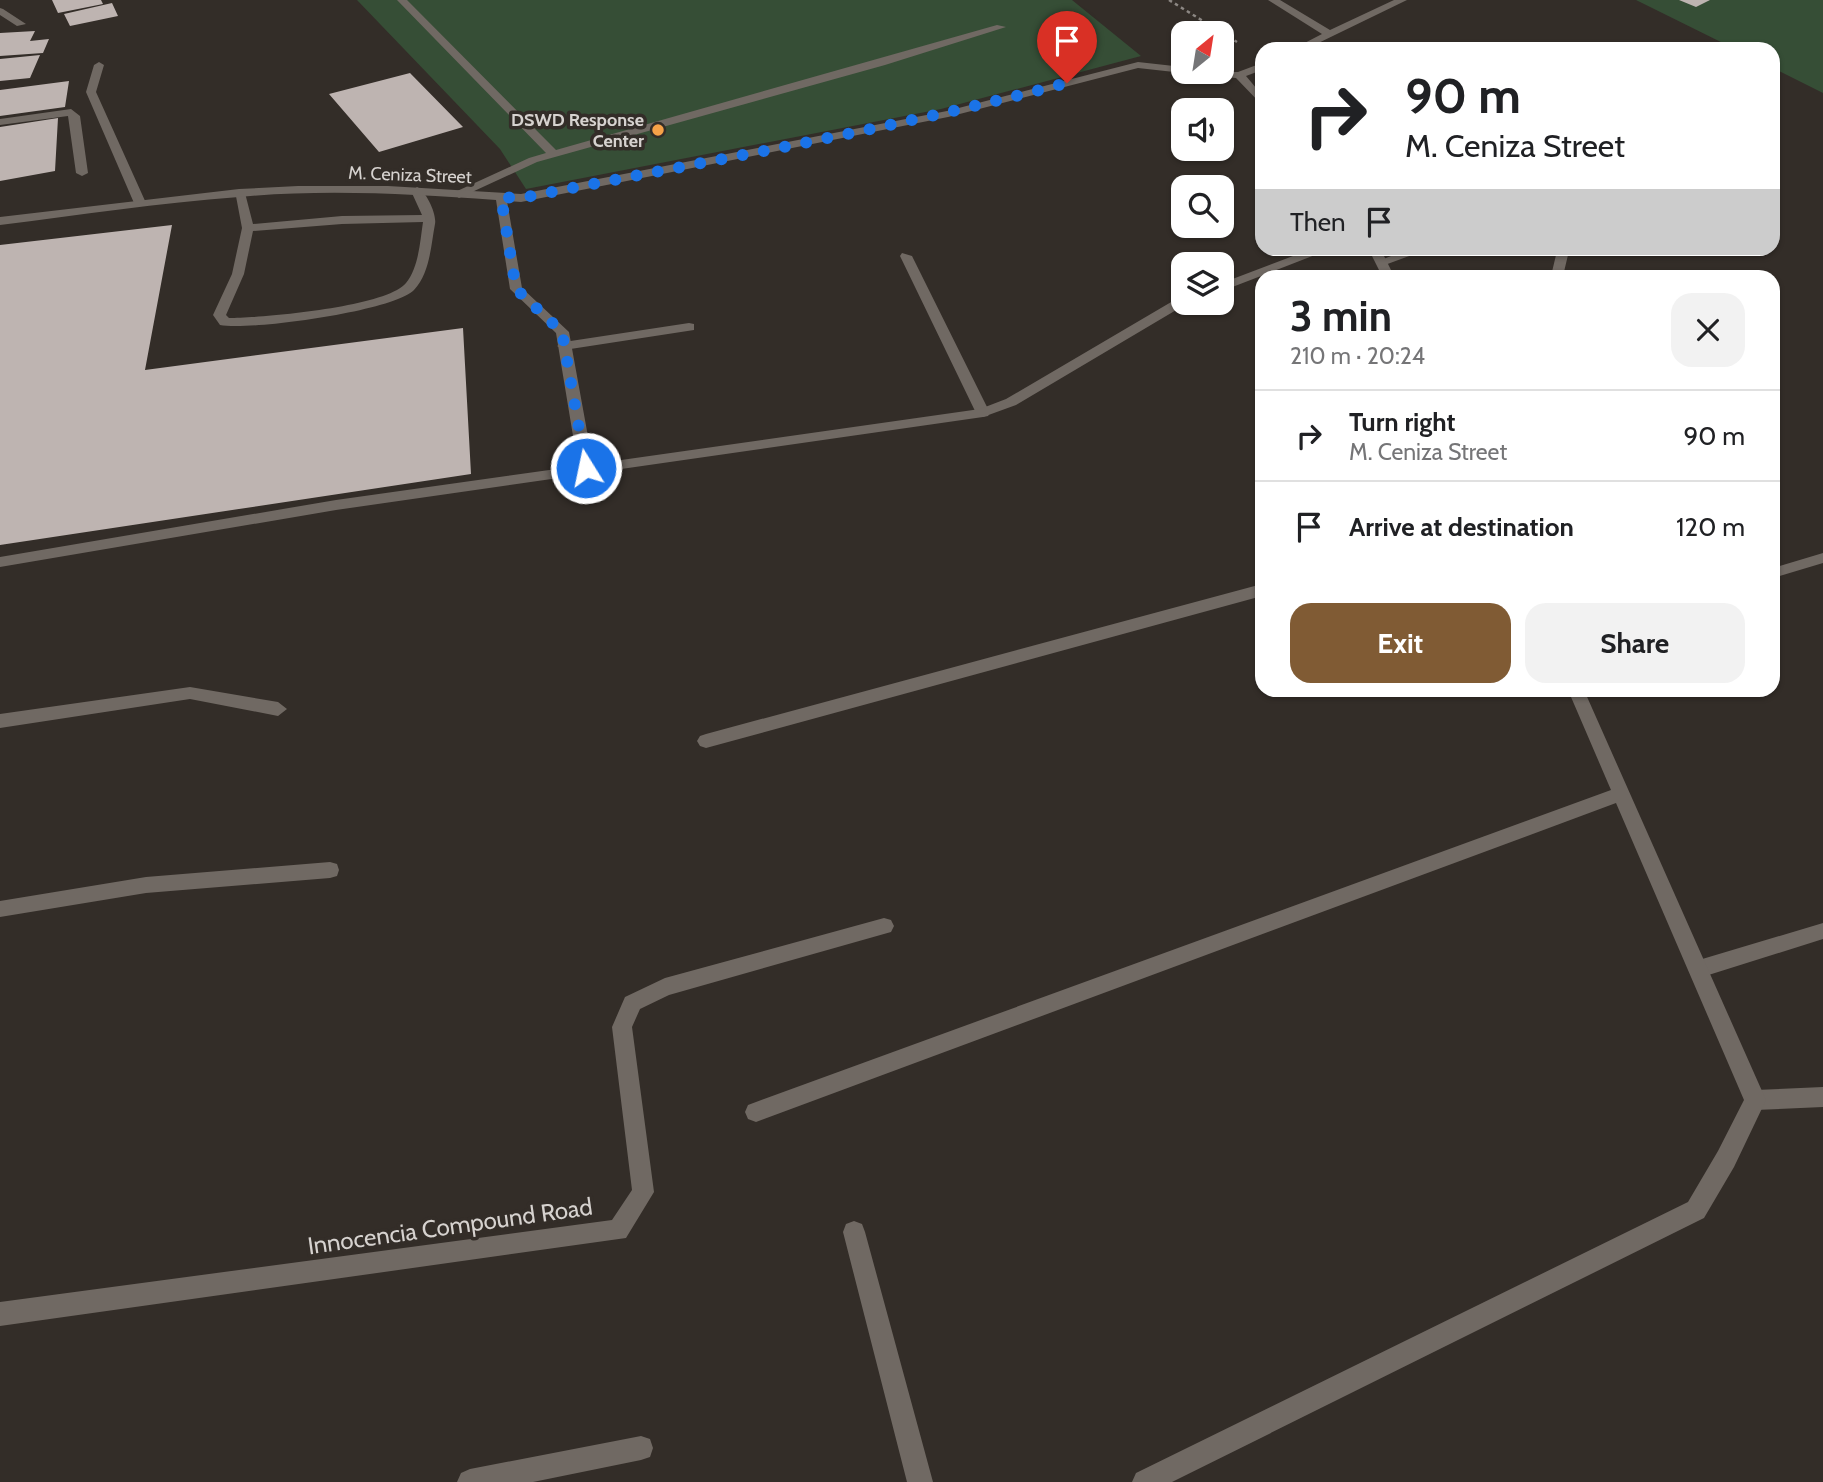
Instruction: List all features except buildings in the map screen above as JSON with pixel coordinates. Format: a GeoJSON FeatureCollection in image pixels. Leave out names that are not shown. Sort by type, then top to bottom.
{"type":"FeatureCollection","features":[{"type":"Feature","properties":{"kind":"street"},"geometry":{"type":"LineString","coordinates":[[402,0],[554,154]]}},
{"type":"Feature","properties":{"kind":"street"},"geometry":{"type":"LineString","coordinates":[[1273,0],[1330,34]]}},
{"type":"Feature","properties":{"kind":"street"},"geometry":{"type":"LineString","coordinates":[[1313,42],[1402,0]]}},
{"type":"Feature","properties":{"kind":"street"},"geometry":{"type":"LineString","coordinates":[[0,11],[21,24]]}},
{"type":"Feature","properties":{"kind":"street"},"geometry":{"type":"LineString","coordinates":[[459,194],[533,160],[1001,27]]}},
{"type":"Feature","properties":{"kind":"street"},"geometry":{"type":"LineString","coordinates":[[99,65],[92,92],[140,204]]}},
{"type":"Feature","properties":{"kind":"street","name":"M. Ceniza Street"},"geometry":{"type":"LineString","coordinates":[[0,221],[239,193],[417,191],[521,198],[948,114],[1138,65],[1171,69]]}},
{"type":"Feature","properties":{"kind":"street"},"geometry":{"type":"LineString","coordinates":[[1234,75],[1255,69]]}},
{"type":"Feature","properties":{"kind":"street"},"geometry":{"type":"LineString","coordinates":[[1239,75],[1255,94]]}},
{"type":"Feature","properties":{"kind":"street"},"geometry":{"type":"LineString","coordinates":[[0,122],[72,113],[82,173]]}},
{"type":"Feature","properties":{"kind":"street"},"geometry":{"type":"LineString","coordinates":[[239,193],[248,228],[238,274],[219,316],[225,321],[246,321],[383,302],[408,289],[424,252],[430,218],[417,191]]}},
{"type":"Feature","properties":{"kind":"street"},"geometry":{"type":"LineString","coordinates":[[501,197],[516,289],[562,332],[586,468]]}},
{"type":"Feature","properties":{"kind":"street"},"geometry":{"type":"LineString","coordinates":[[248,228],[342,219],[430,218]]}},
{"type":"Feature","properties":{"kind":"street"},"geometry":{"type":"LineString","coordinates":[[906,256],[983,413]]}},
{"type":"Feature","properties":{"kind":"street"},"geometry":{"type":"LineString","coordinates":[[1268,270],[1305,256]]}},
{"type":"Feature","properties":{"kind":"street"},"geometry":{"type":"LineString","coordinates":[[1379,256],[1385,270]]}},
{"type":"Feature","properties":{"kind":"street"},"geometry":{"type":"LineString","coordinates":[[1382,262],[1400,256]]}},
{"type":"Feature","properties":{"kind":"street"},"geometry":{"type":"LineString","coordinates":[[1234,283],[1255,275]]}},
{"type":"Feature","properties":{"kind":"street"},"geometry":{"type":"LineString","coordinates":[[0,562],[336,505],[983,413],[1012,402],[1171,308]]}},
{"type":"Feature","properties":{"kind":"street"},"geometry":{"type":"LineString","coordinates":[[564,346],[689,327]]}},
{"type":"Feature","properties":{"kind":"street"},"geometry":{"type":"LineString","coordinates":[[1780,571],[1823,558]]}},
{"type":"Feature","properties":{"kind":"street"},"geometry":{"type":"LineString","coordinates":[[706,741],[1255,592]]}},
{"type":"Feature","properties":{"kind":"street"},"geometry":{"type":"LineString","coordinates":[[0,721],[190,693],[278,709]]}},
{"type":"Feature","properties":{"kind":"street"},"geometry":{"type":"LineString","coordinates":[[1145,1482],[1696,1210],[1726,1158],[1755,1100],[1579,697]]}},
{"type":"Feature","properties":{"kind":"street"},"geometry":{"type":"LineString","coordinates":[[756,1112],[1623,793]]}},
{"type":"Feature","properties":{"kind":"street"},"geometry":{"type":"LineString","coordinates":[[0,909],[146,885],[330,870]]}},
{"type":"Feature","properties":{"kind":"street","name":"Innocencia Compound Road"},"geometry":{"type":"LineString","coordinates":[[0,1314],[618,1230],[643,1192],[622,1027],[632,1003],[664,987],[884,926]]}},
{"type":"Feature","properties":{"kind":"street"},"geometry":{"type":"LineString","coordinates":[[1699,969],[1823,931]]}},
{"type":"Feature","properties":{"kind":"street"},"geometry":{"type":"LineString","coordinates":[[1755,1100],[1823,1097]]}},
{"type":"Feature","properties":{"kind":"street"},"geometry":{"type":"LineString","coordinates":[[854,1232],[920,1482]]}},
{"type":"Feature","properties":{"kind":"street"},"geometry":{"type":"LineString","coordinates":[[470,1482],[641,1448]]}},
{"type":"Feature","properties":{"kind":"path"},"geometry":{"type":"LineString","coordinates":[[1169,0],[1239,43]]}},
{"type":"Feature","properties":{"kind":"green space"},"geometry":{"type":"Polygon","coordinates":[[[357,0],[1072,0],[1141,56],[941,109],[526,189],[500,149],[357,0]]]}},
{"type":"Feature","properties":{"kind":"green space"},"geometry":{"type":"Polygon","coordinates":[[[1636,0],[1823,0],[1823,93],[1780,72],[1780,42],[1721,42],[1636,0]]]}},
{"type":"Feature","properties":{"kind":"place","name":"DSWD Response Center"},"geometry":{"type":"Point","coordinates":[658,130]}},
{"type":"Feature","properties":{"kind":"route"},"geometry":{"type":"LineString","coordinates":[[586,468],[562,332],[516,289],[501,197],[521,198],[872,130],[948,114],[1067,83]]}}]}
